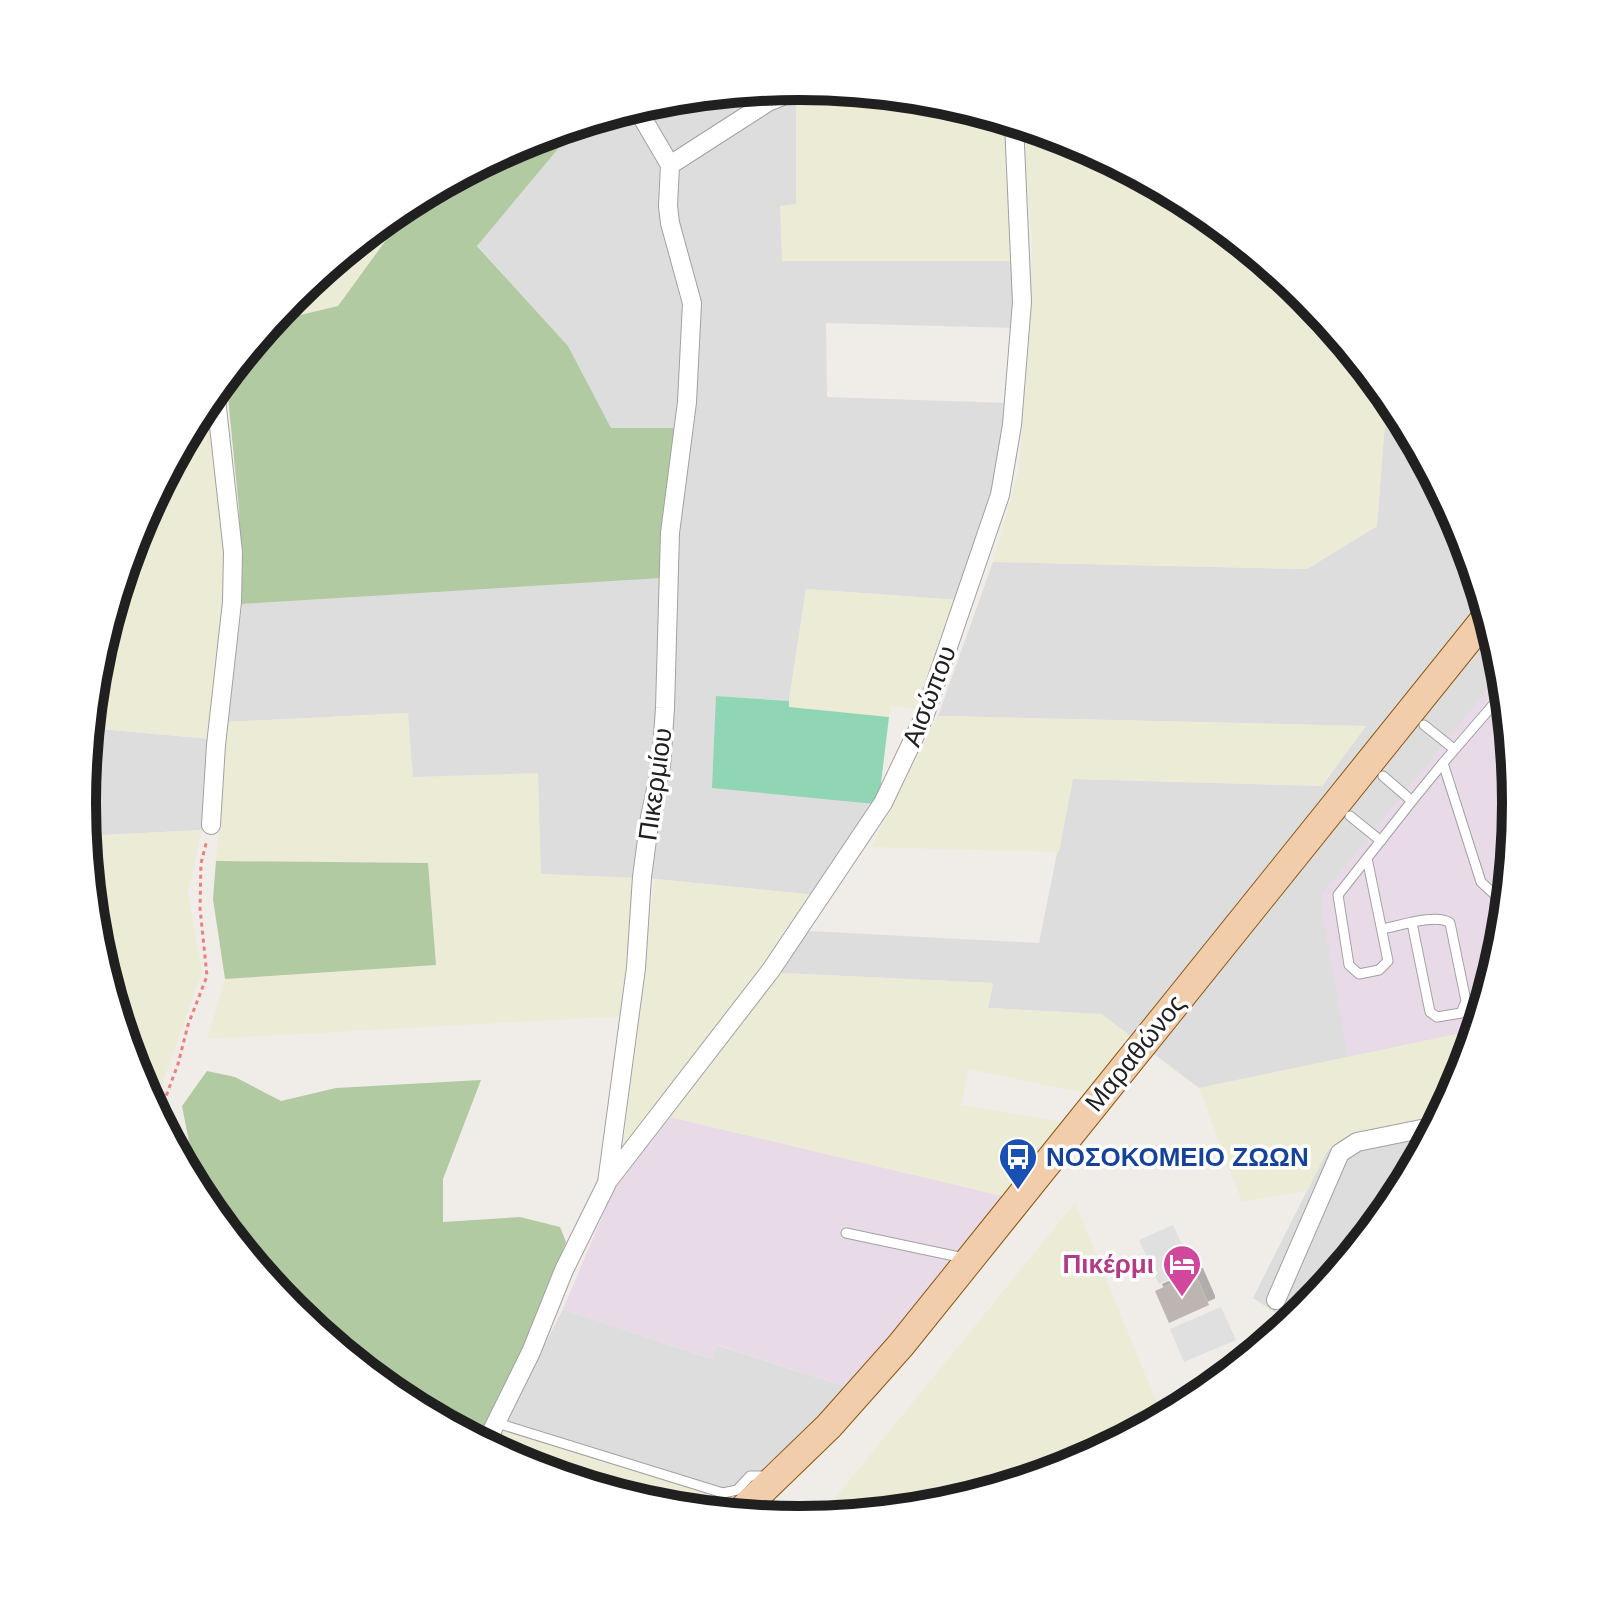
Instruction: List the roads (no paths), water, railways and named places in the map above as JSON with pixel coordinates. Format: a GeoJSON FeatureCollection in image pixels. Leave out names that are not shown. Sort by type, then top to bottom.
{"type":"FeatureCollection","features":[{"type":"Feature","properties":{"kind":"main road","name":"Μαραθώνος"},"geometry":{"type":"LineString","coordinates":[[748,1504],[864,1387],[1479,626]]}},
{"type":"Feature","properties":{"kind":"main road","name":"Μαραθώνος"},"geometry":{"type":"LineString","coordinates":[[775,1505],[842,1441],[916,1357],[1484,649]]}},
{"type":"Feature","properties":{"kind":"street"},"geometry":{"type":"LineString","coordinates":[[643,118],[670,165],[770,101]]}},
{"type":"Feature","properties":{"kind":"street","name":"Αισώπου"},"geometry":{"type":"LineString","coordinates":[[607,1183],[771,970],[883,803],[924,717],[1000,495],[1012,425],[1022,302],[1015,135]]}},
{"type":"Feature","properties":{"kind":"street","name":"Πικερμίου"},"geometry":{"type":"LineString","coordinates":[[490,1435],[531,1352],[564,1270],[607,1183],[636,968],[642,877],[661,766],[670,533],[687,402],[692,303],[670,223],[670,165]]}},
{"type":"Feature","properties":{"kind":"street"},"geometry":{"type":"LineString","coordinates":[[211,825],[216,745],[232,602],[233,552],[217,409]]}},
{"type":"Feature","properties":{"kind":"street"},"geometry":{"type":"LineString","coordinates":[[1276,1300],[1340,1153],[1357,1142],[1422,1129]]}},
{"type":"Feature","properties":{"kind":"lane"},"geometry":{"type":"LineString","coordinates":[[1367,858],[1388,957],[1386,965],[1379,970],[1363,974],[1354,973],[1349,965],[1337,898],[1367,858],[1412,801],[1494,703]]}},
{"type":"Feature","properties":{"kind":"lane"},"geometry":{"type":"LineString","coordinates":[[1424,725],[1454,749]]}},
{"type":"Feature","properties":{"kind":"lane"},"geometry":{"type":"LineString","coordinates":[[1443,763],[1483,885],[1496,897]]}},
{"type":"Feature","properties":{"kind":"lane"},"geometry":{"type":"LineString","coordinates":[[1383,776],[1412,801]]}},
{"type":"Feature","properties":{"kind":"lane"},"geometry":{"type":"LineString","coordinates":[[1350,816],[1381,841]]}},
{"type":"Feature","properties":{"kind":"lane"},"geometry":{"type":"LineString","coordinates":[[1382,929],[1412,923],[1442,918],[1450,923],[1466,1001],[1461,1013],[1437,1017],[1430,1012],[1412,923]]}},
{"type":"Feature","properties":{"kind":"lane"},"geometry":{"type":"LineString","coordinates":[[846,1233],[969,1260]]}},
{"type":"Feature","properties":{"kind":"lane"},"geometry":{"type":"LineString","coordinates":[[497,1423],[723,1493],[737,1490],[750,1476],[762,1475],[775,1480]]}},
{"type":"Feature","properties":{"kind":"place","name":"ΝΟΣΟΚΟΜΕΙΟ ΖΩΩΝ"},"geometry":{"type":"Point","coordinates":[1018,1191]}},
{"type":"Feature","properties":{"kind":"place","name":"Πικέρμι"},"geometry":{"type":"Point","coordinates":[1182,1298]}}]}
